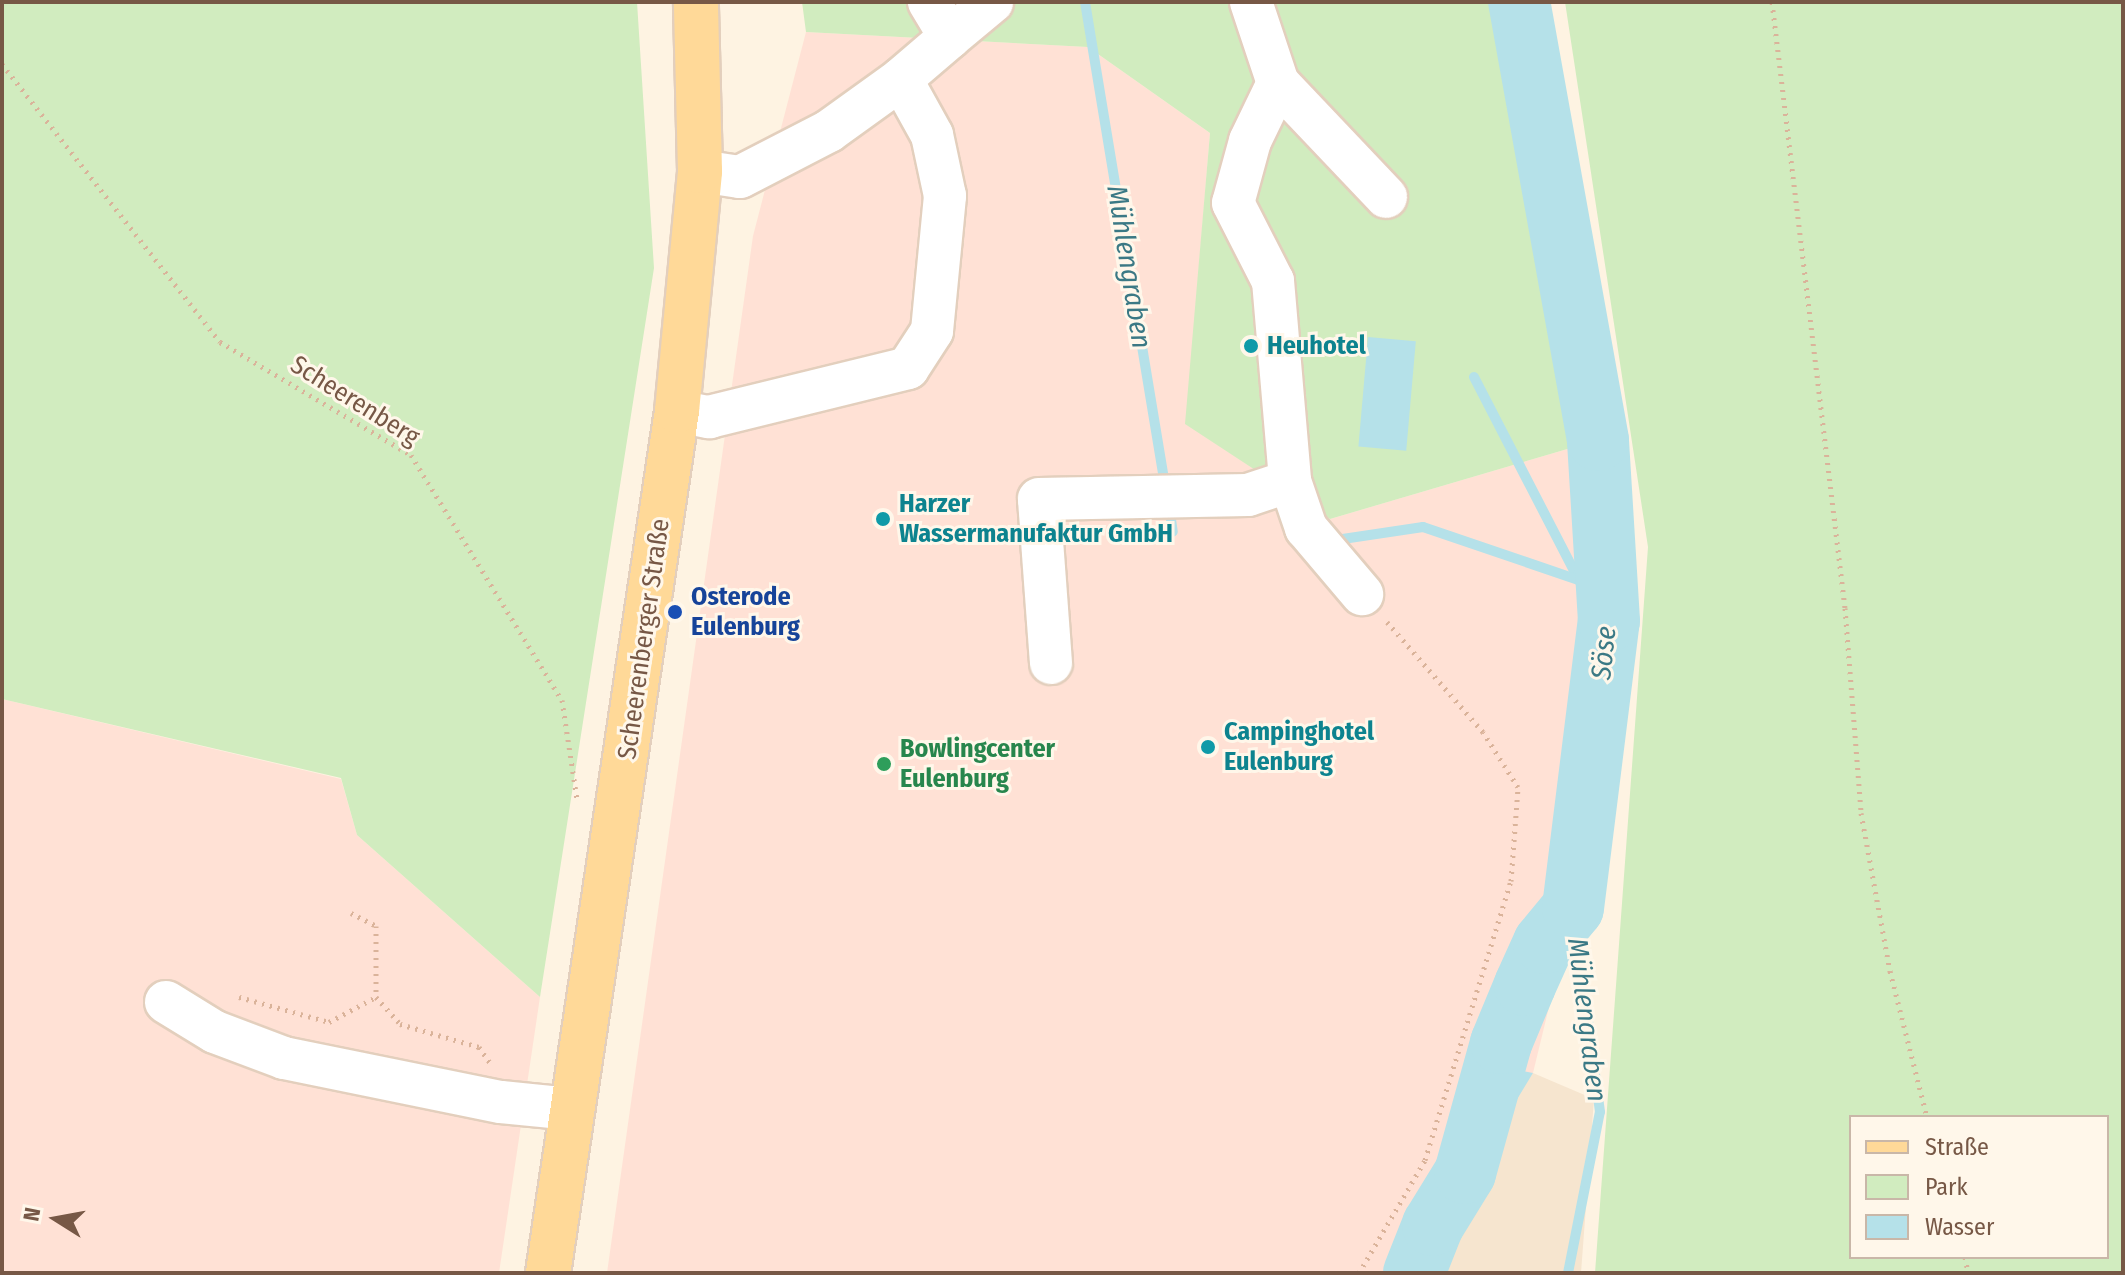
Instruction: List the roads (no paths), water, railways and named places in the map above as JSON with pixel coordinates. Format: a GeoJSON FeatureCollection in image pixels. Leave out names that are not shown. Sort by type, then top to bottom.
{"type":"FeatureCollection","features":[{"type":"Feature","properties":{"kind":"main road","name":"Scheerenberger Straße"},"geometry":{"type":"LineString","coordinates":[[548,1273],[677,411],[700,171],[696,2]]}},
{"type":"Feature","properties":{"kind":"lane"},"geometry":{"type":"LineString","coordinates":[[700,171],[740,177],[829,131],[901,79],[940,20],[992,2]]}},
{"type":"Feature","properties":{"kind":"lane"},"geometry":{"type":"LineString","coordinates":[[1251,2],[1278,83],[1386,197]]}},
{"type":"Feature","properties":{"kind":"lane"},"geometry":{"type":"LineString","coordinates":[[677,411],[709,417],[908,368],[932,331],[945,196],[932,135],[901,79]]}},
{"type":"Feature","properties":{"kind":"lane"},"geometry":{"type":"LineString","coordinates":[[1278,83],[1250,141],[1233,203],[1273,281],[1290,481],[1306,528],[1362,594]]}},
{"type":"Feature","properties":{"kind":"lane"},"geometry":{"type":"LineString","coordinates":[[1051,663],[1039,499],[1248,495],[1290,481]]}},
{"type":"Feature","properties":{"kind":"lane"},"geometry":{"type":"LineString","coordinates":[[166,1002],[215,1032],[284,1058],[501,1102],[573,1109]]}},
{"type":"Feature","properties":{"kind":"water"},"geometry":{"type":"Polygon","coordinates":[[[1368,337],[1416,341],[1406,451],[1358,447],[1368,337]]]}},
{"type":"Feature","properties":{"kind":"water"},"geometry":{"type":"Polygon","coordinates":[[[1473,1061],[1533,1073],[1488,1147],[1489,1178],[1468,1220],[1432,1260],[1428,1273],[1391,1273],[1418,1237],[1429,1192],[1456,1135],[1473,1061]]]}},
{"type":"Feature","properties":{"kind":"waterway","name":"Mühlengraben"},"geometry":{"type":"LineString","coordinates":[[1085,2],[1166,489]]}},
{"type":"Feature","properties":{"kind":"waterway","name":"Söse"},"geometry":{"type":"LineString","coordinates":[[1414,1273],[1433,1225],[1465,1173],[1501,1043],[1525,985],[1544,943],[1573,908],[1609,621],[1598,440],[1519,2]]}},
{"type":"Feature","properties":{"kind":"waterway"},"geometry":{"type":"LineString","coordinates":[[1474,377],[1579,580],[1609,621]]}},
{"type":"Feature","properties":{"kind":"waterway","name":"Mühlengraben"},"geometry":{"type":"LineString","coordinates":[[1169,505],[1173,532]]}},
{"type":"Feature","properties":{"kind":"waterway","name":"Mühlengraben"},"geometry":{"type":"LineString","coordinates":[[1336,540],[1423,527],[1579,580]]}},
{"type":"Feature","properties":{"kind":"waterway","name":"Mühlengraben"},"geometry":{"type":"LineString","coordinates":[[1568,1273],[1600,1112],[1573,908]]}},
{"type":"Feature","properties":{"kind":"place","name":"Heuhotel"},"geometry":{"type":"Point","coordinates":[1251,346]}},
{"type":"Feature","properties":{"kind":"place","name":"Harzer Wassermanufaktur GmbH"},"geometry":{"type":"Point","coordinates":[883,519]}},
{"type":"Feature","properties":{"kind":"place","name":"Osterode Eulenburg"},"geometry":{"type":"Point","coordinates":[675,612]}},
{"type":"Feature","properties":{"kind":"place","name":"Campinghotel Eulenburg"},"geometry":{"type":"Point","coordinates":[1208,747]}},
{"type":"Feature","properties":{"kind":"place","name":"Bowlingcenter Eulenburg"},"geometry":{"type":"Point","coordinates":[884,764]}}]}
